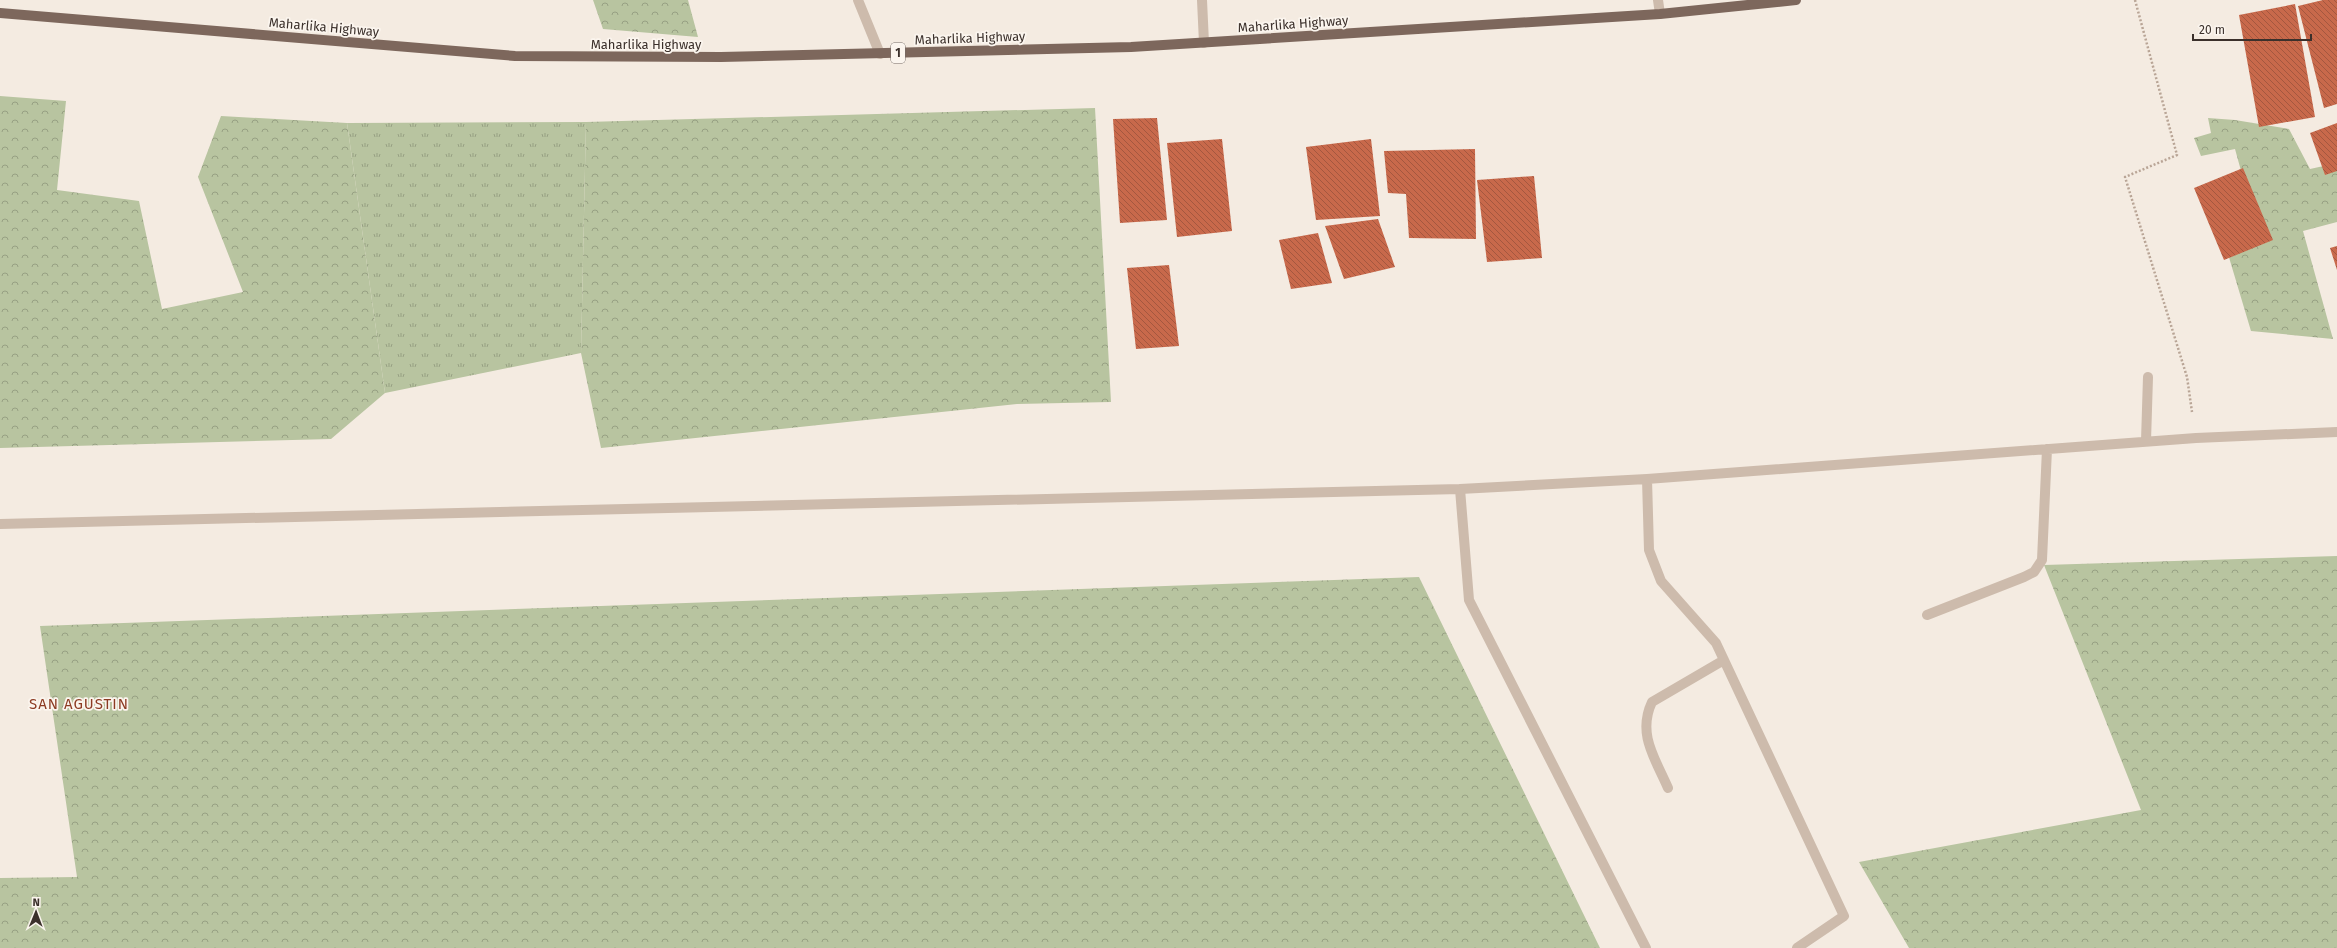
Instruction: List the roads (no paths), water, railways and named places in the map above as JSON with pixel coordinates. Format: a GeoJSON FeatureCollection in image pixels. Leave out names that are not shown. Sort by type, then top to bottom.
{"type":"FeatureCollection","features":[{"type":"Feature","properties":{"kind":"main road","name":"Maharlika Highway"},"geometry":{"type":"LineString","coordinates":[[0,13],[515,56],[722,57],[880,54],[1204,43],[1660,14],[1796,0]]}},
{"type":"Feature","properties":{"kind":"street"},"geometry":{"type":"LineString","coordinates":[[858,0],[880,54]]}},
{"type":"Feature","properties":{"kind":"street"},"geometry":{"type":"LineString","coordinates":[[1202,0],[1204,43]]}},
{"type":"Feature","properties":{"kind":"street"},"geometry":{"type":"LineString","coordinates":[[1658,0],[1660,14]]}},
{"type":"Feature","properties":{"kind":"street"},"geometry":{"type":"LineString","coordinates":[[2146,441],[2148,377]]}},
{"type":"Feature","properties":{"kind":"street"},"geometry":{"type":"LineString","coordinates":[[0,524],[1460,489],[1647,479],[2146,441],[2337,432]]}},
{"type":"Feature","properties":{"kind":"street"},"geometry":{"type":"LineString","coordinates":[[1927,615],[2034,572],[2042,560],[2047,449]]}},
{"type":"Feature","properties":{"kind":"street"},"geometry":{"type":"LineString","coordinates":[[1647,479],[1649,550],[1661,581],[1716,643],[1844,916],[1797,948]]}},
{"type":"Feature","properties":{"kind":"street"},"geometry":{"type":"LineString","coordinates":[[1460,489],[1469,600],[1646,948]]}},
{"type":"Feature","properties":{"kind":"street"},"geometry":{"type":"LineString","coordinates":[[1668,788],[1646,739],[1646,714],[1652,702],[1724,660]]}},
{"type":"Feature","properties":{"kind":"district","name":"SAN AGUSTIN"},"geometry":{"type":"Point","coordinates":[79,704]}}]}
